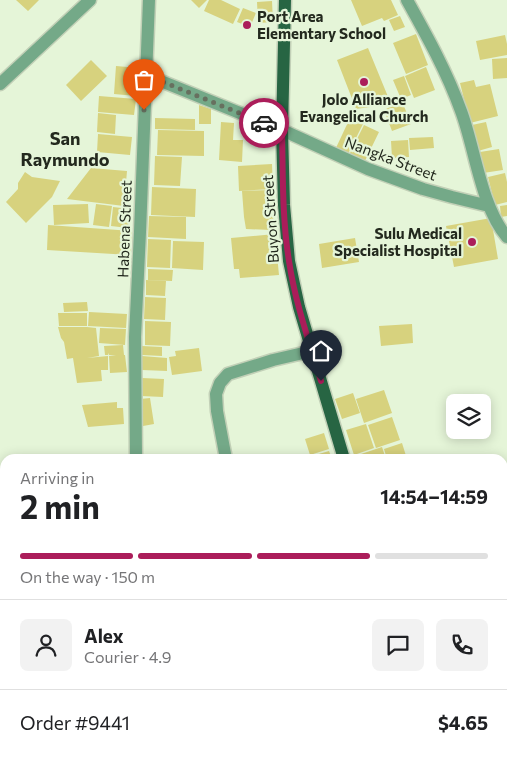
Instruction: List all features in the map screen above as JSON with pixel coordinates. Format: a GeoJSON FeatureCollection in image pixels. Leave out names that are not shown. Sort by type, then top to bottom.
{"type":"FeatureCollection","features":[{"type":"Feature","properties":{"kind":"main road","name":"Buyon Street"},"geometry":{"type":"LineString","coordinates":[[285,0],[282,130],[284,205],[289,261],[312,351],[343,454]]}},
{"type":"Feature","properties":{"kind":"street"},"geometry":{"type":"LineString","coordinates":[[0,84],[90,0]]}},
{"type":"Feature","properties":{"kind":"street","name":"Habena Street"},"geometry":{"type":"LineString","coordinates":[[136,454],[135,337],[149,0]]}},
{"type":"Feature","properties":{"kind":"street"},"geometry":{"type":"LineString","coordinates":[[407,0],[435,50],[462,112],[489,206],[507,237]]}},
{"type":"Feature","properties":{"kind":"street","name":"Nangka Street"},"geometry":{"type":"LineString","coordinates":[[146,75],[282,130],[376,172],[452,198],[489,206]]}},
{"type":"Feature","properties":{"kind":"street"},"geometry":{"type":"LineString","coordinates":[[225,454],[217,411],[216,394],[220,383],[228,374],[273,360],[312,351]]}},
{"type":"Feature","properties":{"kind":"building"},"geometry":{"type":"Polygon","coordinates":[[[16,0],[39,0],[28,11],[16,0]]]}},
{"type":"Feature","properties":{"kind":"building"},"geometry":{"type":"Polygon","coordinates":[[[191,0],[207,0],[199,8],[191,0]]]}},
{"type":"Feature","properties":{"kind":"building"},"geometry":{"type":"Polygon","coordinates":[[[209,0],[221,0],[240,9],[233,24],[204,11],[209,0]]]}},
{"type":"Feature","properties":{"kind":"building"},"geometry":{"type":"Polygon","coordinates":[[[351,0],[391,0],[398,15],[384,21],[382,18],[362,26],[351,0]]]}},
{"type":"Feature","properties":{"kind":"building"},"geometry":{"type":"Polygon","coordinates":[[[272,1],[273,22],[258,23],[257,2],[272,1]]]}},
{"type":"Feature","properties":{"kind":"building"},"geometry":{"type":"Polygon","coordinates":[[[243,8],[256,13],[250,27],[237,22],[243,8]]]}},
{"type":"Feature","properties":{"kind":"building"},"geometry":{"type":"Polygon","coordinates":[[[400,16],[405,27],[394,31],[389,20],[400,16]]]}},
{"type":"Feature","properties":{"kind":"building"},"geometry":{"type":"Polygon","coordinates":[[[416,34],[428,65],[406,74],[393,43],[416,34]]]}},
{"type":"Feature","properties":{"kind":"building"},"geometry":{"type":"Polygon","coordinates":[[[505,35],[507,55],[480,60],[476,41],[505,35]]]}},
{"type":"Feature","properties":{"kind":"building","name":"Jolo Alliance Evangelical Church"},"geometry":{"type":"Polygon","coordinates":[[[368,48],[391,104],[356,109],[337,60],[368,48]]]}},
{"type":"Feature","properties":{"kind":"building"},"geometry":{"type":"Polygon","coordinates":[[[507,58],[507,78],[493,79],[492,59],[507,58]]]}},
{"type":"Feature","properties":{"kind":"building"},"geometry":{"type":"Polygon","coordinates":[[[91,60],[107,76],[81,101],[66,85],[91,60]]]}},
{"type":"Feature","properties":{"kind":"building"},"geometry":{"type":"Polygon","coordinates":[[[116,66],[139,68],[136,96],[114,94],[116,66]]]}},
{"type":"Feature","properties":{"kind":"building"},"geometry":{"type":"Polygon","coordinates":[[[426,67],[435,90],[414,98],[405,76],[426,67]]]}},
{"type":"Feature","properties":{"kind":"building"},"geometry":{"type":"Polygon","coordinates":[[[404,76],[411,95],[401,99],[393,80],[404,76]]]}},
{"type":"Feature","properties":{"kind":"building"},"geometry":{"type":"Polygon","coordinates":[[[474,80],[476,87],[490,84],[498,116],[470,123],[460,83],[474,80]]]}},
{"type":"Feature","properties":{"kind":"building"},"geometry":{"type":"Polygon","coordinates":[[[99,96],[136,99],[134,115],[98,112],[99,96]]]}},
{"type":"Feature","properties":{"kind":"building"},"geometry":{"type":"Polygon","coordinates":[[[402,101],[411,124],[392,131],[384,110],[402,101]]]}},
{"type":"Feature","properties":{"kind":"building"},"geometry":{"type":"Polygon","coordinates":[[[199,105],[211,109],[211,124],[199,124],[199,105]]]}},
{"type":"Feature","properties":{"kind":"building"},"geometry":{"type":"Polygon","coordinates":[[[98,113],[116,115],[115,134],[97,132],[98,113]]]}},
{"type":"Feature","properties":{"kind":"building"},"geometry":{"type":"Polygon","coordinates":[[[155,118],[195,119],[195,130],[155,129],[155,118]]]}},
{"type":"Feature","properties":{"kind":"building"},"geometry":{"type":"Polygon","coordinates":[[[350,118],[363,124],[347,156],[335,150],[350,118]]]}},
{"type":"Feature","properties":{"kind":"building"},"geometry":{"type":"Polygon","coordinates":[[[221,122],[234,123],[233,140],[243,140],[242,162],[219,160],[221,122]]]}},
{"type":"Feature","properties":{"kind":"building"},"geometry":{"type":"Polygon","coordinates":[[[486,122],[492,147],[478,151],[472,125],[486,122]]]}},
{"type":"Feature","properties":{"kind":"building"},"geometry":{"type":"Polygon","coordinates":[[[364,125],[379,132],[363,165],[348,157],[364,125]]]}},
{"type":"Feature","properties":{"kind":"building"},"geometry":{"type":"Polygon","coordinates":[[[158,130],[204,131],[204,156],[157,155],[158,130]]]}},
{"type":"Feature","properties":{"kind":"building"},"geometry":{"type":"Polygon","coordinates":[[[98,134],[132,137],[130,155],[97,152],[98,134]]]}},
{"type":"Feature","properties":{"kind":"building"},"geometry":{"type":"Polygon","coordinates":[[[433,137],[434,148],[410,150],[409,138],[433,137]]]}},
{"type":"Feature","properties":{"kind":"building"},"geometry":{"type":"Polygon","coordinates":[[[408,140],[409,157],[392,158],[391,141],[408,140]]]}},
{"type":"Feature","properties":{"kind":"building"},"geometry":{"type":"Polygon","coordinates":[[[499,149],[503,170],[483,173],[480,152],[499,149]]]}},
{"type":"Feature","properties":{"kind":"building"},"geometry":{"type":"Polygon","coordinates":[[[155,156],[182,157],[180,186],[154,185],[155,156]]]}},
{"type":"Feature","properties":{"kind":"building"},"geometry":{"type":"Polygon","coordinates":[[[272,164],[273,189],[239,191],[238,166],[272,164]]]}},
{"type":"Feature","properties":{"kind":"building"},"geometry":{"type":"Polygon","coordinates":[[[91,168],[127,171],[124,206],[67,199],[91,168]]]}},
{"type":"Feature","properties":{"kind":"building"},"geometry":{"type":"Polygon","coordinates":[[[25,172],[32,177],[60,181],[52,197],[26,223],[6,202],[18,189],[18,183],[25,172]]]}},
{"type":"Feature","properties":{"kind":"building"},"geometry":{"type":"Polygon","coordinates":[[[505,173],[507,202],[495,205],[488,177],[505,173]]]}},
{"type":"Feature","properties":{"kind":"building"},"geometry":{"type":"Polygon","coordinates":[[[152,187],[196,189],[195,217],[151,215],[152,187]]]}},
{"type":"Feature","properties":{"kind":"building"},"geometry":{"type":"Polygon","coordinates":[[[273,190],[274,215],[271,230],[246,229],[242,191],[273,190]]]}},
{"type":"Feature","properties":{"kind":"building"},"geometry":{"type":"Polygon","coordinates":[[[88,204],[89,223],[54,225],[53,205],[88,204]]]}},
{"type":"Feature","properties":{"kind":"building"},"geometry":{"type":"Polygon","coordinates":[[[96,204],[112,206],[109,227],[93,225],[96,204]]]}},
{"type":"Feature","properties":{"kind":"building"},"geometry":{"type":"Polygon","coordinates":[[[507,205],[507,216],[501,217],[500,206],[507,205]]]}},
{"type":"Feature","properties":{"kind":"building"},"geometry":{"type":"Polygon","coordinates":[[[113,207],[130,209],[128,228],[111,226],[113,207]]]}},
{"type":"Feature","properties":{"kind":"building"},"geometry":{"type":"Polygon","coordinates":[[[149,216],[186,217],[186,239],[148,237],[149,216]]]}},
{"type":"Feature","properties":{"kind":"building","name":"Sulu Medical Specialist Hospital"},"geometry":{"type":"Polygon","coordinates":[[[491,218],[498,259],[454,267],[446,226],[491,218]]]}},
{"type":"Feature","properties":{"kind":"building"},"geometry":{"type":"Polygon","coordinates":[[[48,225],[132,231],[130,255],[47,250],[48,225]]]}},
{"type":"Feature","properties":{"kind":"building"},"geometry":{"type":"Polygon","coordinates":[[[275,234],[279,275],[240,278],[239,269],[234,269],[231,238],[275,234]]]}},
{"type":"Feature","properties":{"kind":"building"},"geometry":{"type":"Polygon","coordinates":[[[355,238],[359,262],[322,268],[319,244],[355,238]]]}},
{"type":"Feature","properties":{"kind":"building"},"geometry":{"type":"Polygon","coordinates":[[[148,239],[171,240],[170,268],[147,267],[148,239]]]}},
{"type":"Feature","properties":{"kind":"building"},"geometry":{"type":"Polygon","coordinates":[[[173,241],[204,242],[203,270],[172,268],[173,241]]]}},
{"type":"Feature","properties":{"kind":"building"},"geometry":{"type":"Polygon","coordinates":[[[148,269],[173,270],[172,281],[148,280],[148,269]]]}},
{"type":"Feature","properties":{"kind":"building"},"geometry":{"type":"Polygon","coordinates":[[[146,280],[166,281],[165,296],[146,295],[146,280]]]}},
{"type":"Feature","properties":{"kind":"building"},"geometry":{"type":"Polygon","coordinates":[[[145,297],[166,298],[165,320],[144,319],[145,297]]]}},
{"type":"Feature","properties":{"kind":"building"},"geometry":{"type":"Polygon","coordinates":[[[87,302],[88,311],[64,312],[63,303],[87,302]]]}},
{"type":"Feature","properties":{"kind":"building"},"geometry":{"type":"Polygon","coordinates":[[[89,312],[127,314],[126,328],[88,326],[89,312]]]}},
{"type":"Feature","properties":{"kind":"building"},"geometry":{"type":"Polygon","coordinates":[[[58,313],[87,313],[87,326],[59,326],[58,313]]]}},
{"type":"Feature","properties":{"kind":"building"},"geometry":{"type":"Polygon","coordinates":[[[145,321],[171,322],[170,346],[145,345],[145,321]]]}},
{"type":"Feature","properties":{"kind":"building"},"geometry":{"type":"Polygon","coordinates":[[[412,324],[413,343],[381,346],[379,326],[412,324]]]}},
{"type":"Feature","properties":{"kind":"building"},"geometry":{"type":"Polygon","coordinates":[[[58,327],[96,328],[99,356],[87,358],[108,356],[108,370],[101,370],[102,381],[77,383],[73,358],[67,359],[64,342],[58,327]]]}},
{"type":"Feature","properties":{"kind":"building"},"geometry":{"type":"Polygon","coordinates":[[[100,328],[126,329],[125,345],[99,343],[100,328]]]}},
{"type":"Feature","properties":{"kind":"building"},"geometry":{"type":"Polygon","coordinates":[[[123,345],[127,372],[110,373],[109,356],[116,355],[109,355],[108,353],[108,355],[105,355],[104,346],[123,345]]]}},
{"type":"Feature","properties":{"kind":"building"},"geometry":{"type":"Polygon","coordinates":[[[142,346],[162,347],[162,356],[142,355],[142,346]]]}},
{"type":"Feature","properties":{"kind":"building"},"geometry":{"type":"Polygon","coordinates":[[[199,348],[202,371],[172,375],[169,357],[176,356],[175,351],[199,348]]]}},
{"type":"Feature","properties":{"kind":"building"},"geometry":{"type":"Polygon","coordinates":[[[142,356],[167,358],[167,371],[142,370],[142,356]]]}},
{"type":"Feature","properties":{"kind":"building"},"geometry":{"type":"Polygon","coordinates":[[[142,378],[164,379],[163,397],[141,396],[142,378]]]}},
{"type":"Feature","properties":{"kind":"building"},"geometry":{"type":"Polygon","coordinates":[[[384,390],[392,413],[364,423],[356,399],[384,390]]]}},
{"type":"Feature","properties":{"kind":"building"},"geometry":{"type":"Polygon","coordinates":[[[353,393],[360,413],[342,419],[335,399],[353,393]]]}},
{"type":"Feature","properties":{"kind":"building"},"geometry":{"type":"Polygon","coordinates":[[[150,398],[154,424],[143,426],[140,399],[150,398]]]}},
{"type":"Feature","properties":{"kind":"building"},"geometry":{"type":"Polygon","coordinates":[[[117,402],[117,408],[123,408],[124,424],[88,427],[82,405],[117,402]]]}},
{"type":"Feature","properties":{"kind":"building"},"geometry":{"type":"Polygon","coordinates":[[[392,417],[400,440],[376,448],[368,425],[392,417]]]}},
{"type":"Feature","properties":{"kind":"building"},"geometry":{"type":"Polygon","coordinates":[[[366,424],[374,448],[354,454],[346,430],[366,424]]]}},
{"type":"Feature","properties":{"kind":"building"},"geometry":{"type":"Polygon","coordinates":[[[324,433],[329,449],[310,454],[305,439],[324,433]]]}},
{"type":"Feature","properties":{"kind":"building"},"geometry":{"type":"Polygon","coordinates":[[[402,443],[405,454],[386,454],[384,449],[402,443]]]}},
{"type":"Feature","properties":{"kind":"building"},"geometry":{"type":"Polygon","coordinates":[[[382,447],[384,454],[361,454],[382,447]]]}},
{"type":"Feature","properties":{"kind":"building"},"geometry":{"type":"Polygon","coordinates":[[[329,451],[330,454],[319,454],[329,451]]]}},
{"type":"Feature","properties":{"kind":"way so far"},"geometry":{"type":"LineString","coordinates":[[144,110],[146,75],[264,123]]}},
{"type":"Feature","properties":{"kind":"place","name":"Port Area Elementary School"},"geometry":{"type":"Point","coordinates":[247,25]}},
{"type":"Feature","properties":{"kind":"place","name":"Jolo Alliance Evangelical Church"},"geometry":{"type":"Point","coordinates":[364,82]}},
{"type":"Feature","properties":{"kind":"place","name":"Sulu Medical Specialist Hospital"},"geometry":{"type":"Point","coordinates":[472,242]}},
{"type":"Feature","properties":{"kind":"district","name":"San Raymundo"},"geometry":{"type":"Point","coordinates":[65,148]}},
{"type":"Feature","properties":{"kind":"route"},"geometry":{"type":"LineString","coordinates":[[264,123],[282,130],[284,205],[289,261],[296,296],[321,381]]}}]}
